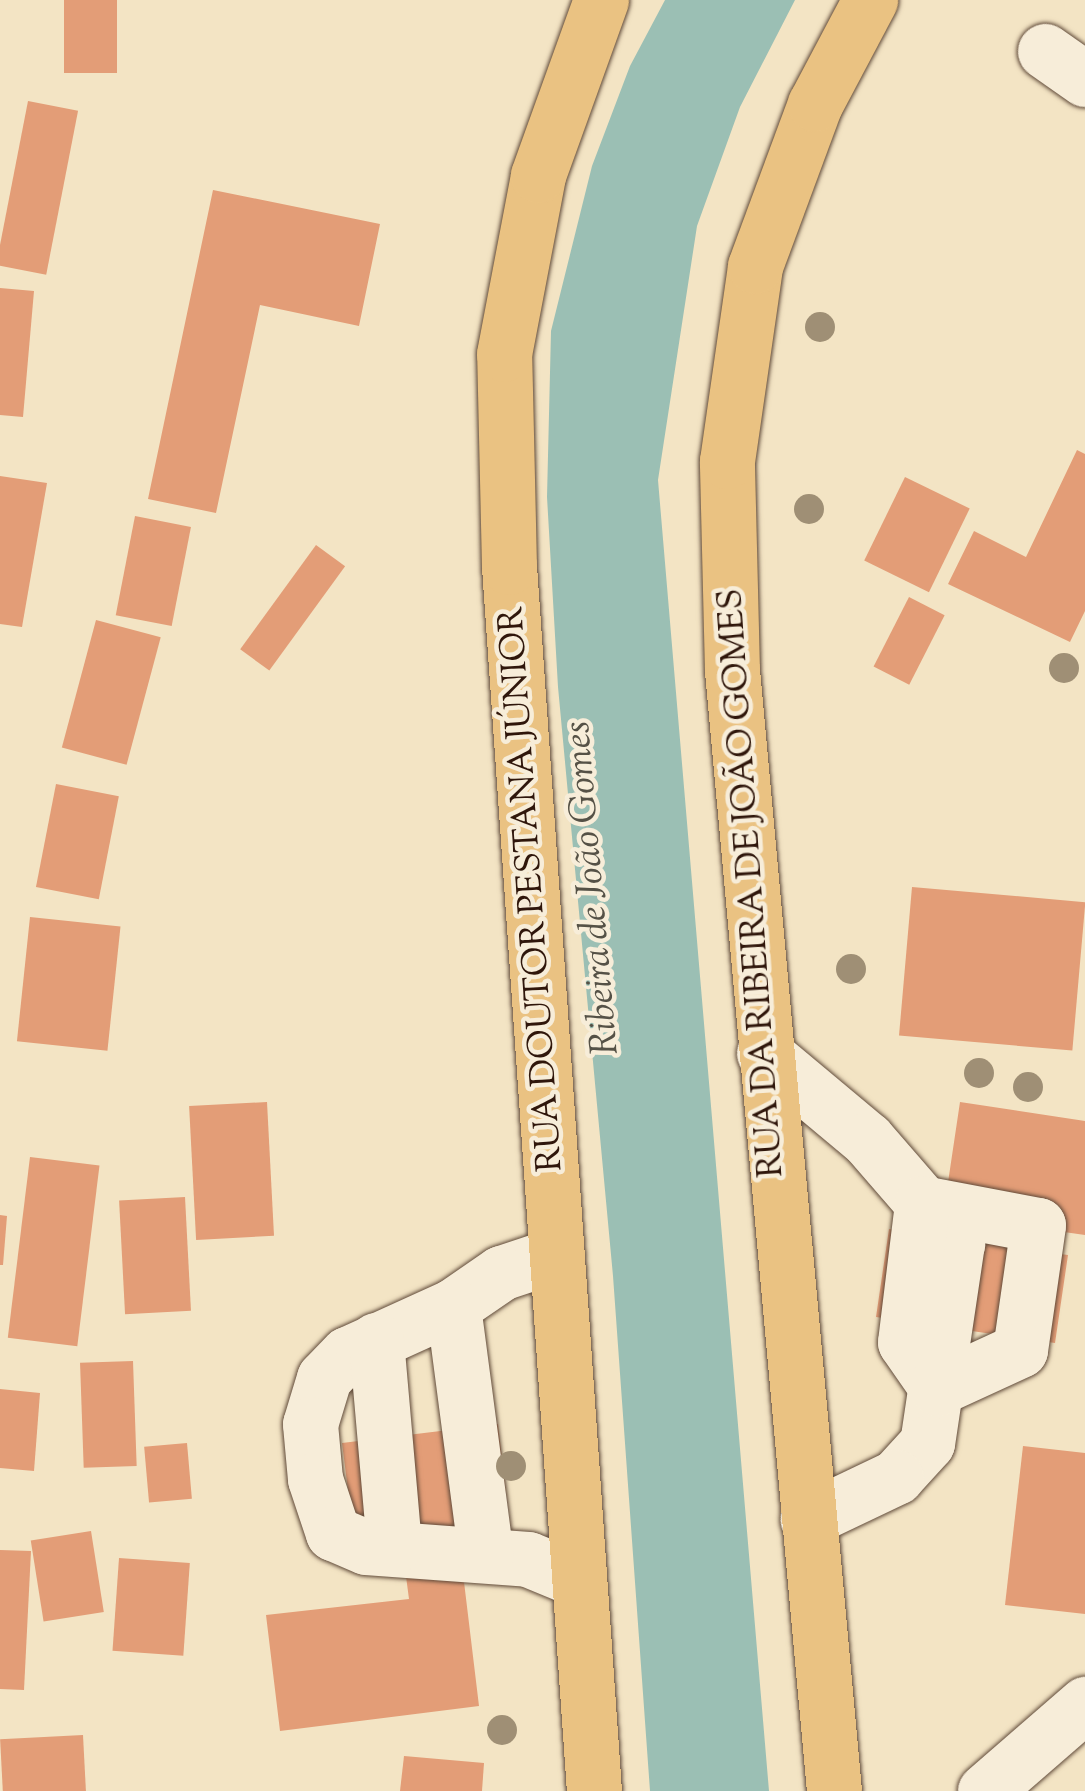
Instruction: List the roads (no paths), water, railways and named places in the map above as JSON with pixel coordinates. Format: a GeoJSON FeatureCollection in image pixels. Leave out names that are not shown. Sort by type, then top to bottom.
{"type":"FeatureCollection","features":[{"type":"Feature","properties":{"kind":"main road","name":"RUA DOUTOR PESTANA JÚNIOR"},"geometry":{"type":"LineString","coordinates":[[594,1791],[509,567],[504,354],[538,175],[601,0]]}},
{"type":"Feature","properties":{"kind":"main road","name":"RUA DA RIBEIRA DE JOÃO GOMES"},"geometry":{"type":"LineString","coordinates":[[834,1791],[732,671],[726,477],[734,376],[755,266],[782,185],[847,36],[870,0]]}},
{"type":"Feature","properties":{"kind":"street"},"geometry":{"type":"LineString","coordinates":[[764,1053],[867,1139],[922,1203],[996,1216],[980,1343],[937,1388],[927,1443],[896,1476],[808,1519]]}},
{"type":"Feature","properties":{"kind":"street"},"geometry":{"type":"LineString","coordinates":[[922,1203],[905,1342],[937,1388]]}},
{"type":"Feature","properties":{"kind":"street"},"geometry":{"type":"LineString","coordinates":[[555,1255],[501,1273],[453,1306],[347,1354],[324,1378],[310,1424],[314,1479],[333,1533],[366,1547],[394,1546],[528,1559],[580,1580]]}},
{"type":"Feature","properties":{"kind":"street"},"geometry":{"type":"LineString","coordinates":[[453,1306],[486,1555]]}},
{"type":"Feature","properties":{"kind":"street"},"geometry":{"type":"LineString","coordinates":[[376,1340],[394,1546]]}},
{"type":"Feature","properties":{"kind":"street"},"geometry":{"type":"LineString","coordinates":[[985,1791],[1085,1704]]}},
{"type":"Feature","properties":{"kind":"water","name":"Ribeira de João Gomes"},"geometry":{"type":"Polygon","coordinates":[[[665,0],[795,0],[740,107],[697,226],[658,480],[769,1791],[650,1791],[613,1276],[558,687],[547,497],[551,331],[592,166],[630,66],[665,0]]]}}]}
